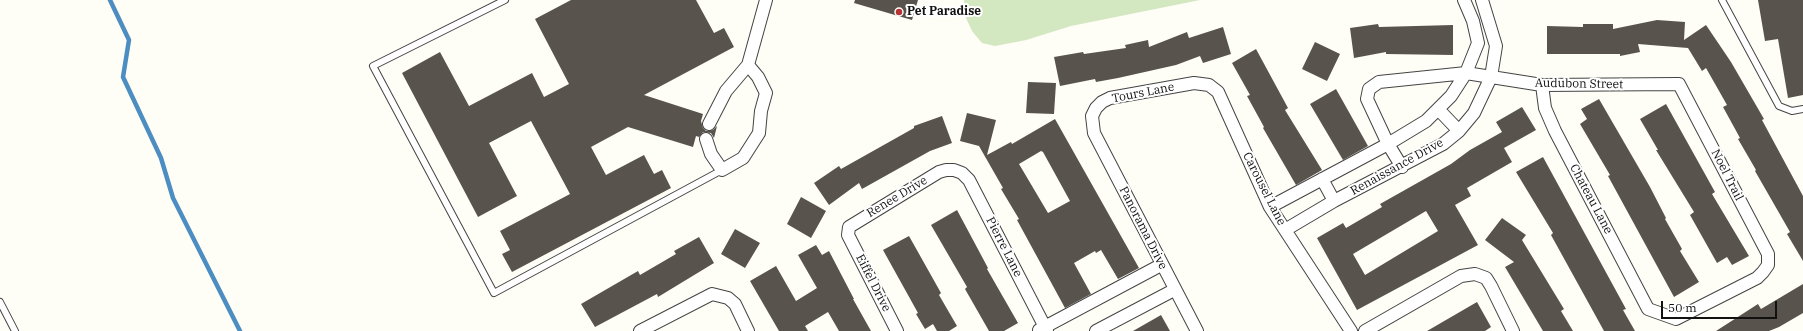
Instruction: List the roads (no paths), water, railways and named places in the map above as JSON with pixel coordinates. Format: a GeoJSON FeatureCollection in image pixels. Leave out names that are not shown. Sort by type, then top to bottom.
{"type":"FeatureCollection","features":[{"type":"Feature","properties":{"kind":"street"},"geometry":{"type":"LineString","coordinates":[[709,124],[726,91],[748,65],[766,0]]}},
{"type":"Feature","properties":{"kind":"street","name":"Renaissance Drive"},"geometry":{"type":"LineString","coordinates":[[1270,207],[1388,144],[1426,121],[1451,96],[1466,73],[1478,43],[1473,21],[1464,0]]}},
{"type":"Feature","properties":{"kind":"street","name":"Renaissance Drive"},"geometry":{"type":"LineString","coordinates":[[1285,230],[1334,201],[1402,167],[1443,144],[1459,131],[1474,113],[1491,78],[1496,46],[1482,0]]}},
{"type":"Feature","properties":{"kind":"street"},"geometry":{"type":"LineString","coordinates":[[706,139],[711,154],[722,170],[743,158],[759,133],[761,111],[766,93],[758,77],[748,65]]}},
{"type":"Feature","properties":{"kind":"street","name":"Audubon Street"},"geometry":{"type":"LineString","coordinates":[[1402,167],[1388,144],[1367,99],[1369,88],[1379,82],[1466,73],[1542,86],[1679,84],[1686,95]]}},
{"type":"Feature","properties":{"kind":"street","name":"Tours Lane"},"geometry":{"type":"LineString","coordinates":[[1092,124],[1092,116],[1096,108],[1102,102],[1110,98],[1194,83],[1209,85]]}},
{"type":"Feature","properties":{"kind":"street","name":"Carousel Lane"},"geometry":{"type":"LineString","coordinates":[[1209,85],[1218,92],[1270,207],[1350,331]]}},
{"type":"Feature","properties":{"kind":"street","name":"Chateau Lane"},"geometry":{"type":"LineString","coordinates":[[1542,86],[1545,108],[1555,131],[1648,309],[1676,320],[1756,278],[1763,272],[1768,264],[1768,254]]}},
{"type":"Feature","properties":{"kind":"street","name":"Noel Trail"},"geometry":{"type":"LineString","coordinates":[[1686,95],[1768,254]]}},
{"type":"Feature","properties":{"kind":"street","name":"Renaissance Drive"},"geometry":{"type":"LineString","coordinates":[[1438,109],[1459,131]]}},
{"type":"Feature","properties":{"kind":"street","name":"Panorama Drive"},"geometry":{"type":"LineString","coordinates":[[1092,124],[1094,133],[1174,290],[1197,331]]}},
{"type":"Feature","properties":{"kind":"street","name":"Renee Drive"},"geometry":{"type":"LineString","coordinates":[[848,235],[849,226],[939,172],[954,170]]}},
{"type":"Feature","properties":{"kind":"street","name":"Pierre Lane"},"geometry":{"type":"LineString","coordinates":[[954,170],[969,180],[1043,330]]}},
{"type":"Feature","properties":{"kind":"street"},"geometry":{"type":"LineString","coordinates":[[1322,179],[1334,201]]}},
{"type":"Feature","properties":{"kind":"street","name":"Eiffel Drive"},"geometry":{"type":"LineString","coordinates":[[848,235],[897,331]]}},
{"type":"Feature","properties":{"kind":"street"},"geometry":{"type":"LineString","coordinates":[[1043,330],[1161,265]]}},
{"type":"Feature","properties":{"kind":"street"},"geometry":{"type":"LineString","coordinates":[[1365,331],[1460,276],[1475,274],[1486,278],[1513,331]]}},
{"type":"Feature","properties":{"kind":"street"},"geometry":{"type":"LineString","coordinates":[[1096,331],[1174,290]]}},
{"type":"Feature","properties":{"kind":"street"},"geometry":{"type":"LineString","coordinates":[[640,331],[705,296],[712,294],[720,294],[735,304],[748,331]]}},
{"type":"Feature","properties":{"kind":"lane"},"geometry":{"type":"LineString","coordinates":[[505,0],[373,66],[494,293],[722,170]]}},
{"type":"Feature","properties":{"kind":"lane"},"geometry":{"type":"LineString","coordinates":[[1722,0],[1779,106],[1792,111],[1803,109]]}},
{"type":"Feature","properties":{"kind":"lane"},"geometry":{"type":"LineString","coordinates":[[0,302],[15,331]]}},
{"type":"Feature","properties":{"kind":"waterway"},"geometry":{"type":"LineString","coordinates":[[110,0],[129,40],[123,77],[161,158],[173,198],[240,331]]}},
{"type":"Feature","properties":{"kind":"place","name":"Pet Paradise"},"geometry":{"type":"Point","coordinates":[899,12]}}]}
